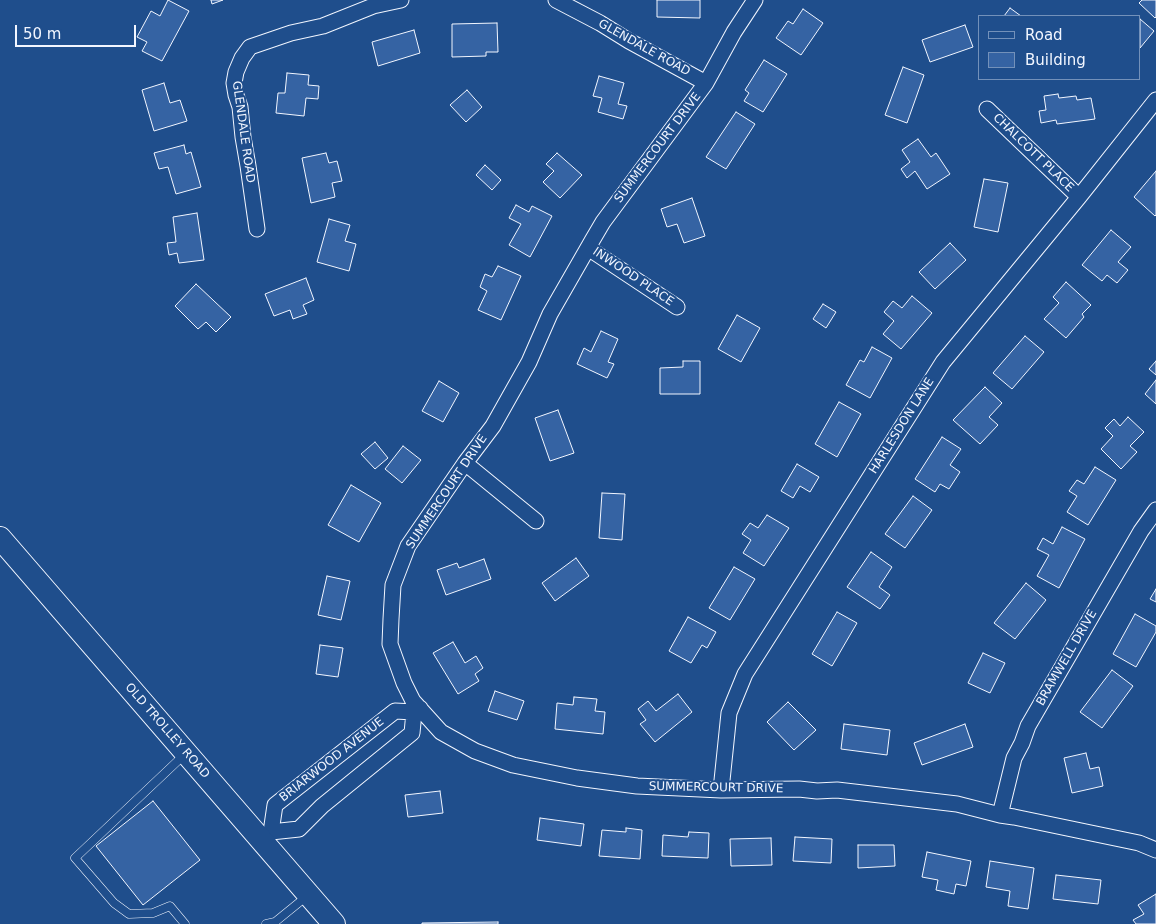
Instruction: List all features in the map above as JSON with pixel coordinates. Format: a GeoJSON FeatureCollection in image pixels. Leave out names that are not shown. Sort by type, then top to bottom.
{"type":"FeatureCollection","features":[{"type":"Feature","properties":{"kind":"main road","name":"OLD TROLLEY ROAD"},"geometry":{"type":"LineString","coordinates":[[0,538],[186,753],[266,836],[308,894],[334,924]]}},
{"type":"Feature","properties":{"kind":"street","name":"GLENDALE ROAD"},"geometry":{"type":"LineString","coordinates":[[257,229],[240,107],[234,83],[242,58],[250,47],[291,33],[323,26],[373,6],[401,0]]}},
{"type":"Feature","properties":{"kind":"street","name":"GLENDALE ROAD"},"geometry":{"type":"LineString","coordinates":[[556,0],[706,83]]}},
{"type":"Feature","properties":{"kind":"street","name":"SUMMERCOURT DRIVE"},"geometry":{"type":"LineString","coordinates":[[754,0],[706,83],[603,222],[550,314],[529,362],[493,426],[464,463],[408,546],[393,585],[390,644],[404,683],[417,710],[441,732],[475,751],[513,765],[576,778],[637,786],[721,790],[837,790],[956,804],[1000,815],[1139,843],[1156,850]]}},
{"type":"Feature","properties":{"kind":"street","name":"HARLESDON LANE"},"geometry":{"type":"LineString","coordinates":[[721,790],[728,713],[745,674],[943,362],[1156,100]]}},
{"type":"Feature","properties":{"kind":"street","name":"CHALCOTT PLACE"},"geometry":{"type":"LineString","coordinates":[[986,109],[1079,197]]}},
{"type":"Feature","properties":{"kind":"street","name":"INWOOD PLACE"},"geometry":{"type":"LineString","coordinates":[[588,248],[677,307]]}},
{"type":"Feature","properties":{"kind":"street"},"geometry":{"type":"LineString","coordinates":[[464,463],[536,521]]}},
{"type":"Feature","properties":{"kind":"street","name":"BRAMWELL DRIVE"},"geometry":{"type":"LineString","coordinates":[[1000,815],[1014,758],[1028,726],[1141,532],[1156,510]]}},
{"type":"Feature","properties":{"kind":"street"},"geometry":{"type":"LineString","coordinates":[[266,836],[299,829],[322,806],[412,733],[417,710]]}},
{"type":"Feature","properties":{"kind":"street","name":"BRIARWOOD AVENUE"},"geometry":{"type":"LineString","coordinates":[[266,836],[275,805],[395,711],[417,710]]}},
{"type":"Feature","properties":{"kind":"lane"},"geometry":{"type":"LineString","coordinates":[[185,924],[170,906],[153,913],[129,914],[114,902],[75,858],[186,753]]}},
{"type":"Feature","properties":{"kind":"lane"},"geometry":{"type":"LineString","coordinates":[[266,924],[275,922],[308,894]]}},
{"type":"Feature","properties":{"kind":"building"},"geometry":{"type":"Polygon","coordinates":[[[168,0],[189,11],[162,61],[142,51],[147,42],[137,37],[151,11],[160,16],[168,0]]]}},
{"type":"Feature","properties":{"kind":"building"},"geometry":{"type":"Polygon","coordinates":[[[211,0],[223,0],[212,4],[211,0]]]}},
{"type":"Feature","properties":{"kind":"building"},"geometry":{"type":"Polygon","coordinates":[[[657,0],[700,0],[700,18],[657,17],[657,0]]]}},
{"type":"Feature","properties":{"kind":"building"},"geometry":{"type":"Polygon","coordinates":[[[1142,0],[1156,0],[1155,18],[1139,3],[1142,0]]]}},
{"type":"Feature","properties":{"kind":"building"},"geometry":{"type":"Polygon","coordinates":[[[1010,8],[1020,15],[1005,15],[1010,8]]]}},
{"type":"Feature","properties":{"kind":"building"},"geometry":{"type":"Polygon","coordinates":[[[803,9],[823,23],[801,55],[776,38],[788,21],[793,24],[803,9]]]}},
{"type":"Feature","properties":{"kind":"building"},"geometry":{"type":"Polygon","coordinates":[[[1141,20],[1154,31],[1141,47],[1141,20]]]}},
{"type":"Feature","properties":{"kind":"building"},"geometry":{"type":"Polygon","coordinates":[[[497,23],[498,52],[486,52],[486,56],[452,57],[452,24],[497,23]]]}},
{"type":"Feature","properties":{"kind":"building"},"geometry":{"type":"Polygon","coordinates":[[[965,25],[973,47],[930,62],[922,40],[965,25]]]}},
{"type":"Feature","properties":{"kind":"building"},"geometry":{"type":"Polygon","coordinates":[[[414,30],[420,53],[378,66],[372,42],[414,30]]]}},
{"type":"Feature","properties":{"kind":"building"},"geometry":{"type":"Polygon","coordinates":[[[764,60],[787,74],[763,112],[744,101],[749,93],[745,90],[764,60]]]}},
{"type":"Feature","properties":{"kind":"building"},"geometry":{"type":"Polygon","coordinates":[[[903,67],[924,75],[907,123],[885,115],[903,67]]]}},
{"type":"Feature","properties":{"kind":"building"},"geometry":{"type":"Polygon","coordinates":[[[287,73],[309,75],[308,85],[319,86],[318,99],[306,98],[304,116],[276,113],[278,93],[285,93],[287,73]]]}},
{"type":"Feature","properties":{"kind":"building"},"geometry":{"type":"Polygon","coordinates":[[[599,76],[624,83],[618,104],[627,106],[623,119],[598,112],[602,98],[593,96],[599,76]]]}},
{"type":"Feature","properties":{"kind":"building"},"geometry":{"type":"Polygon","coordinates":[[[164,83],[170,103],[180,100],[187,121],[154,131],[142,90],[164,83]]]}},
{"type":"Feature","properties":{"kind":"building"},"geometry":{"type":"Polygon","coordinates":[[[467,90],[482,107],[466,122],[450,105],[467,90]]]}},
{"type":"Feature","properties":{"kind":"building"},"geometry":{"type":"Polygon","coordinates":[[[1058,94],[1059,98],[1076,96],[1077,100],[1091,98],[1095,119],[1057,124],[1056,120],[1041,123],[1039,111],[1046,110],[1044,96],[1058,94]]]}},
{"type":"Feature","properties":{"kind":"building"},"geometry":{"type":"Polygon","coordinates":[[[736,112],[755,124],[726,169],[706,157],[736,112]]]}},
{"type":"Feature","properties":{"kind":"building"},"geometry":{"type":"Polygon","coordinates":[[[918,139],[931,157],[936,153],[950,174],[927,189],[915,171],[907,178],[901,169],[910,162],[902,150],[918,139]]]}},
{"type":"Feature","properties":{"kind":"building"},"geometry":{"type":"Polygon","coordinates":[[[184,145],[186,154],[191,152],[201,187],[176,194],[168,167],[159,169],[154,153],[184,145]]]}},
{"type":"Feature","properties":{"kind":"building"},"geometry":{"type":"Polygon","coordinates":[[[326,153],[329,163],[337,161],[342,181],[332,183],[335,197],[311,203],[302,158],[326,153]]]}},
{"type":"Feature","properties":{"kind":"building"},"geometry":{"type":"Polygon","coordinates":[[[557,153],[582,175],[560,198],[543,182],[554,171],[546,164],[557,153]]]}},
{"type":"Feature","properties":{"kind":"building"},"geometry":{"type":"Polygon","coordinates":[[[485,165],[501,180],[492,190],[476,175],[485,165]]]}},
{"type":"Feature","properties":{"kind":"building"},"geometry":{"type":"Polygon","coordinates":[[[1156,171],[1156,215],[1155,216],[1134,197],[1156,171]]]}},
{"type":"Feature","properties":{"kind":"building"},"geometry":{"type":"Polygon","coordinates":[[[984,179],[1008,183],[998,232],[974,227],[984,179]]]}},
{"type":"Feature","properties":{"kind":"building"},"geometry":{"type":"Polygon","coordinates":[[[692,198],[705,236],[684,243],[677,224],[667,227],[661,209],[692,198]]]}},
{"type":"Feature","properties":{"kind":"building"},"geometry":{"type":"Polygon","coordinates":[[[516,205],[529,212],[532,206],[552,216],[530,257],[509,245],[521,224],[509,218],[516,205]]]}},
{"type":"Feature","properties":{"kind":"building"},"geometry":{"type":"Polygon","coordinates":[[[197,213],[204,260],[179,263],[177,253],[169,255],[167,243],[176,242],[173,217],[197,213]]]}},
{"type":"Feature","properties":{"kind":"building"},"geometry":{"type":"Polygon","coordinates":[[[329,219],[350,225],[345,241],[356,244],[349,271],[317,262],[329,219]]]}},
{"type":"Feature","properties":{"kind":"building"},"geometry":{"type":"Polygon","coordinates":[[[1111,230],[1131,247],[1118,262],[1128,270],[1117,283],[1107,275],[1102,281],[1082,265],[1111,230]]]}},
{"type":"Feature","properties":{"kind":"building"},"geometry":{"type":"Polygon","coordinates":[[[950,243],[966,260],[935,289],[919,272],[950,243]]]}},
{"type":"Feature","properties":{"kind":"building"},"geometry":{"type":"Polygon","coordinates":[[[498,266],[521,276],[501,320],[478,310],[487,291],[480,287],[485,274],[492,277],[498,266]]]}},
{"type":"Feature","properties":{"kind":"building"},"geometry":{"type":"Polygon","coordinates":[[[306,278],[314,300],[303,305],[307,314],[293,319],[290,310],[274,316],[265,294],[306,278]]]}},
{"type":"Feature","properties":{"kind":"building"},"geometry":{"type":"Polygon","coordinates":[[[1066,282],[1091,305],[1082,314],[1084,317],[1066,338],[1044,319],[1059,303],[1053,297],[1066,282]]]}},
{"type":"Feature","properties":{"kind":"building"},"geometry":{"type":"Polygon","coordinates":[[[196,284],[231,317],[216,332],[206,322],[198,329],[175,306],[196,284]]]}},
{"type":"Feature","properties":{"kind":"building"},"geometry":{"type":"Polygon","coordinates":[[[912,296],[932,313],[901,349],[883,334],[894,321],[884,312],[893,301],[902,308],[912,296]]]}},
{"type":"Feature","properties":{"kind":"building"},"geometry":{"type":"Polygon","coordinates":[[[823,304],[836,312],[826,328],[813,319],[823,304]]]}},
{"type":"Feature","properties":{"kind":"building"},"geometry":{"type":"Polygon","coordinates":[[[737,315],[760,328],[741,362],[718,349],[737,315]]]}},
{"type":"Feature","properties":{"kind":"building"},"geometry":{"type":"Polygon","coordinates":[[[601,331],[618,339],[608,362],[614,364],[607,378],[577,364],[584,348],[591,352],[601,331]]]}},
{"type":"Feature","properties":{"kind":"building"},"geometry":{"type":"Polygon","coordinates":[[[1025,336],[1044,352],[1012,389],[993,373],[1025,336]]]}},
{"type":"Feature","properties":{"kind":"building"},"geometry":{"type":"Polygon","coordinates":[[[872,347],[892,358],[870,398],[846,385],[860,360],[864,362],[872,347]]]}},
{"type":"Feature","properties":{"kind":"building"},"geometry":{"type":"Polygon","coordinates":[[[683,361],[700,361],[700,394],[660,394],[660,368],[683,367],[683,361]]]}},
{"type":"Feature","properties":{"kind":"building"},"geometry":{"type":"Polygon","coordinates":[[[1156,361],[1156,375],[1149,369],[1156,361]]]}},
{"type":"Feature","properties":{"kind":"building"},"geometry":{"type":"Polygon","coordinates":[[[1156,380],[1156,404],[1145,394],[1156,380]]]}},
{"type":"Feature","properties":{"kind":"building"},"geometry":{"type":"Polygon","coordinates":[[[439,381],[459,393],[443,422],[422,411],[439,381]]]}},
{"type":"Feature","properties":{"kind":"building"},"geometry":{"type":"Polygon","coordinates":[[[985,387],[1002,403],[989,417],[998,425],[980,444],[953,420],[985,387]]]}},
{"type":"Feature","properties":{"kind":"building"},"geometry":{"type":"Polygon","coordinates":[[[839,402],[861,414],[837,457],[815,444],[839,402]]]}},
{"type":"Feature","properties":{"kind":"building"},"geometry":{"type":"Polygon","coordinates":[[[558,410],[574,453],[550,461],[535,418],[558,410]]]}},
{"type":"Feature","properties":{"kind":"building"},"geometry":{"type":"Polygon","coordinates":[[[1128,417],[1144,432],[1130,446],[1137,452],[1121,469],[1101,449],[1113,436],[1105,428],[1114,419],[1120,426],[1128,417]]]}},
{"type":"Feature","properties":{"kind":"building"},"geometry":{"type":"Polygon","coordinates":[[[942,437],[961,449],[950,465],[960,472],[949,489],[940,484],[935,492],[915,479],[942,437]]]}},
{"type":"Feature","properties":{"kind":"building"},"geometry":{"type":"Polygon","coordinates":[[[375,442],[388,458],[375,469],[361,454],[375,442]]]}},
{"type":"Feature","properties":{"kind":"building"},"geometry":{"type":"Polygon","coordinates":[[[403,446],[421,460],[402,483],[385,469],[403,446]]]}},
{"type":"Feature","properties":{"kind":"building"},"geometry":{"type":"Polygon","coordinates":[[[797,464],[819,477],[810,492],[800,486],[793,498],[781,491],[797,464]]]}},
{"type":"Feature","properties":{"kind":"building"},"geometry":{"type":"Polygon","coordinates":[[[1095,467],[1116,480],[1088,525],[1067,512],[1077,496],[1069,491],[1077,480],[1084,484],[1095,467]]]}},
{"type":"Feature","properties":{"kind":"building"},"geometry":{"type":"Polygon","coordinates":[[[351,485],[381,503],[359,542],[328,525],[351,485]]]}},
{"type":"Feature","properties":{"kind":"building"},"geometry":{"type":"Polygon","coordinates":[[[602,493],[625,494],[622,540],[599,538],[602,493]]]}},
{"type":"Feature","properties":{"kind":"building"},"geometry":{"type":"Polygon","coordinates":[[[913,496],[932,510],[905,548],[885,534],[913,496]]]}},
{"type":"Feature","properties":{"kind":"building"},"geometry":{"type":"Polygon","coordinates":[[[767,515],[789,528],[764,566],[743,553],[751,540],[742,534],[750,523],[758,528],[767,515]]]}},
{"type":"Feature","properties":{"kind":"building"},"geometry":{"type":"Polygon","coordinates":[[[1062,527],[1085,539],[1059,588],[1037,576],[1049,555],[1037,549],[1043,538],[1053,544],[1062,527]]]}},
{"type":"Feature","properties":{"kind":"building"},"geometry":{"type":"Polygon","coordinates":[[[871,552],[892,567],[879,587],[890,595],[880,609],[847,587],[871,552]]]}},
{"type":"Feature","properties":{"kind":"building"},"geometry":{"type":"Polygon","coordinates":[[[576,558],[589,576],[555,601],[542,583],[576,558]]]}},
{"type":"Feature","properties":{"kind":"building"},"geometry":{"type":"Polygon","coordinates":[[[484,559],[491,579],[446,595],[437,570],[457,563],[459,568],[484,559]]]}},
{"type":"Feature","properties":{"kind":"building"},"geometry":{"type":"Polygon","coordinates":[[[734,567],[755,579],[730,620],[709,608],[734,567]]]}},
{"type":"Feature","properties":{"kind":"building"},"geometry":{"type":"Polygon","coordinates":[[[327,576],[350,581],[341,620],[318,615],[327,576]]]}},
{"type":"Feature","properties":{"kind":"building"},"geometry":{"type":"Polygon","coordinates":[[[1026,583],[1046,600],[1015,639],[994,623],[1026,583]]]}},
{"type":"Feature","properties":{"kind":"building"},"geometry":{"type":"Polygon","coordinates":[[[1156,589],[1156,602],[1150,599],[1156,589]]]}},
{"type":"Feature","properties":{"kind":"building"},"geometry":{"type":"Polygon","coordinates":[[[837,612],[857,623],[832,666],[812,654],[837,612]]]}},
{"type":"Feature","properties":{"kind":"building"},"geometry":{"type":"Polygon","coordinates":[[[1135,614],[1156,626],[1156,632],[1136,667],[1113,654],[1135,614]]]}},
{"type":"Feature","properties":{"kind":"building"},"geometry":{"type":"Polygon","coordinates":[[[688,617],[716,632],[707,648],[702,645],[691,663],[669,651],[688,617]]]}},
{"type":"Feature","properties":{"kind":"building"},"geometry":{"type":"Polygon","coordinates":[[[453,642],[465,663],[476,656],[483,668],[475,674],[479,681],[458,694],[433,653],[453,642]]]}},
{"type":"Feature","properties":{"kind":"building"},"geometry":{"type":"Polygon","coordinates":[[[320,645],[343,648],[338,677],[316,674],[320,645]]]}},
{"type":"Feature","properties":{"kind":"building"},"geometry":{"type":"Polygon","coordinates":[[[983,653],[1005,663],[990,693],[968,683],[983,653]]]}},
{"type":"Feature","properties":{"kind":"building"},"geometry":{"type":"Polygon","coordinates":[[[1112,670],[1133,686],[1102,728],[1080,712],[1112,670]]]}},
{"type":"Feature","properties":{"kind":"building"},"geometry":{"type":"Polygon","coordinates":[[[495,691],[524,701],[517,720],[488,711],[495,691]]]}},
{"type":"Feature","properties":{"kind":"building"},"geometry":{"type":"Polygon","coordinates":[[[678,694],[692,712],[655,742],[640,724],[646,720],[638,709],[648,701],[656,711],[678,694]]]}},
{"type":"Feature","properties":{"kind":"building"},"geometry":{"type":"Polygon","coordinates":[[[574,697],[597,699],[595,711],[605,712],[603,734],[555,729],[557,703],[573,705],[574,697]]]}},
{"type":"Feature","properties":{"kind":"building"},"geometry":{"type":"Polygon","coordinates":[[[788,702],[816,730],[794,750],[767,722],[788,702]]]}},
{"type":"Feature","properties":{"kind":"building"},"geometry":{"type":"Polygon","coordinates":[[[844,724],[890,730],[887,755],[841,749],[844,724]]]}},
{"type":"Feature","properties":{"kind":"building"},"geometry":{"type":"Polygon","coordinates":[[[965,724],[973,747],[922,765],[914,743],[965,724]]]}},
{"type":"Feature","properties":{"kind":"building"},"geometry":{"type":"Polygon","coordinates":[[[1086,753],[1090,769],[1099,767],[1103,786],[1072,793],[1064,758],[1086,753]]]}},
{"type":"Feature","properties":{"kind":"building"},"geometry":{"type":"Polygon","coordinates":[[[440,791],[443,813],[408,817],[405,795],[440,791]]]}},
{"type":"Feature","properties":{"kind":"building"},"geometry":{"type":"Polygon","coordinates":[[[153,801],[200,860],[143,905],[96,846],[153,801]]]}},
{"type":"Feature","properties":{"kind":"building"},"geometry":{"type":"Polygon","coordinates":[[[540,818],[584,824],[581,846],[537,840],[540,818]]]}},
{"type":"Feature","properties":{"kind":"building"},"geometry":{"type":"Polygon","coordinates":[[[626,828],[642,830],[640,859],[599,856],[602,830],[626,832],[626,828]]]}},
{"type":"Feature","properties":{"kind":"building"},"geometry":{"type":"Polygon","coordinates":[[[689,832],[709,833],[708,858],[662,856],[663,835],[688,837],[689,832]]]}},
{"type":"Feature","properties":{"kind":"building"},"geometry":{"type":"Polygon","coordinates":[[[795,837],[832,839],[831,863],[793,861],[795,837]]]}},
{"type":"Feature","properties":{"kind":"building"},"geometry":{"type":"Polygon","coordinates":[[[771,838],[772,865],[731,866],[730,839],[771,838]]]}},
{"type":"Feature","properties":{"kind":"building"},"geometry":{"type":"Polygon","coordinates":[[[858,845],[894,845],[895,866],[858,868],[858,845]]]}},
{"type":"Feature","properties":{"kind":"building"},"geometry":{"type":"Polygon","coordinates":[[[927,852],[971,861],[966,886],[956,884],[954,894],[936,890],[938,880],[922,877],[927,852]]]}},
{"type":"Feature","properties":{"kind":"building"},"geometry":{"type":"Polygon","coordinates":[[[990,861],[1034,868],[1028,909],[1008,906],[1010,891],[986,887],[990,861]]]}},
{"type":"Feature","properties":{"kind":"building"},"geometry":{"type":"Polygon","coordinates":[[[1056,875],[1101,880],[1098,904],[1053,899],[1056,875]]]}},
{"type":"Feature","properties":{"kind":"building"},"geometry":{"type":"Polygon","coordinates":[[[1156,894],[1156,924],[1136,924],[1133,920],[1144,914],[1138,905],[1156,894]]]}},
{"type":"Feature","properties":{"kind":"building"},"geometry":{"type":"Polygon","coordinates":[[[498,922],[498,924],[422,924],[422,923],[498,922]]]}}]}
